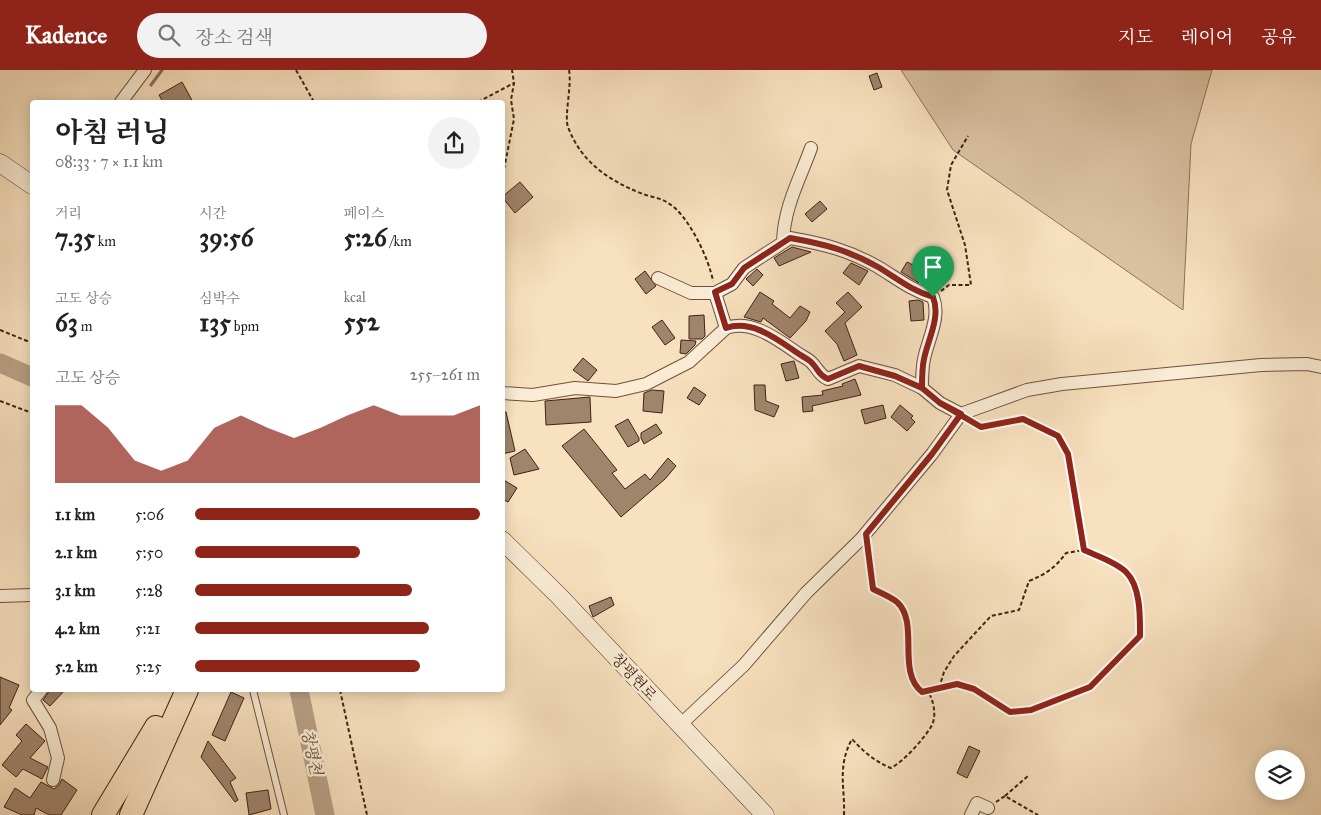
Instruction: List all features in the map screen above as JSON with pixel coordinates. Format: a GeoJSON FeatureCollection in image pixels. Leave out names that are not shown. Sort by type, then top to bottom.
{"type":"FeatureCollection","features":[{"type":"Feature","properties":{"kind":"highway"},"geometry":{"type":"LineString","coordinates":[[141,815],[171,692]]}},
{"type":"Feature","properties":{"kind":"highway"},"geometry":{"type":"LineString","coordinates":[[103,815],[186,692]]}},
{"type":"Feature","properties":{"kind":"highway"},"geometry":{"type":"LineString","coordinates":[[117,815],[161,730]]}},
{"type":"Feature","properties":{"kind":"highway"},"geometry":{"type":"LineString","coordinates":[[131,815],[161,730]]}},
{"type":"Feature","properties":{"kind":"main road"},"geometry":{"type":"LineString","coordinates":[[0,163],[30,184]]}},
{"type":"Feature","properties":{"kind":"main road","name":"창평현로"},"geometry":{"type":"LineString","coordinates":[[505,543],[765,815]]}},
{"type":"Feature","properties":{"kind":"street"},"geometry":{"type":"LineString","coordinates":[[122,100],[145,70]]}},
{"type":"Feature","properties":{"kind":"street"},"geometry":{"type":"LineString","coordinates":[[783,242],[784,220],[788,202],[811,148]]}},
{"type":"Feature","properties":{"kind":"street"},"geometry":{"type":"LineString","coordinates":[[658,278],[691,293],[715,292],[732,284],[744,268],[790,238],[832,245],[879,268],[913,290],[933,297],[936,304],[933,328],[923,360],[922,388]]}},
{"type":"Feature","properties":{"kind":"street"},"geometry":{"type":"LineString","coordinates":[[715,292],[726,328]]}},
{"type":"Feature","properties":{"kind":"street"},"geometry":{"type":"LineString","coordinates":[[505,392],[533,395],[574,388],[616,391],[646,384],[689,362],[726,328],[734,325],[756,328],[772,336],[812,363],[819,375],[828,379],[859,366],[895,376],[922,388],[940,403],[961,414]]}},
{"type":"Feature","properties":{"kind":"street"},"geometry":{"type":"LineString","coordinates":[[680,725],[744,665],[806,593],[835,567],[866,534],[932,454],[961,414],[1027,390],[1062,384],[1261,365],[1307,364],[1321,367]]}},
{"type":"Feature","properties":{"kind":"street"},"geometry":{"type":"LineString","coordinates":[[0,596],[30,595]]}},
{"type":"Feature","properties":{"kind":"street"},"geometry":{"type":"LineString","coordinates":[[39,692],[33,700],[50,728],[58,758],[53,780]]}},
{"type":"Feature","properties":{"kind":"street"},"geometry":{"type":"LineString","coordinates":[[971,815],[977,803],[988,808]]}},
{"type":"Feature","properties":{"kind":"lane"},"geometry":{"type":"LineString","coordinates":[[253,692],[284,815]]}},
{"type":"Feature","properties":{"kind":"path"},"geometry":{"type":"LineString","coordinates":[[296,70],[313,100]]}},
{"type":"Feature","properties":{"kind":"path"},"geometry":{"type":"LineString","coordinates":[[505,164],[513,125],[511,100],[514,83],[512,70]]}},
{"type":"Feature","properties":{"kind":"path"},"geometry":{"type":"LineString","coordinates":[[569,70],[571,80],[568,125],[581,152],[604,176],[641,193],[669,203],[696,235],[710,267],[715,292]]}},
{"type":"Feature","properties":{"kind":"path"},"geometry":{"type":"LineString","coordinates":[[482,100],[514,83]]}},
{"type":"Feature","properties":{"kind":"path"},"geometry":{"type":"LineString","coordinates":[[933,297],[949,285],[972,285],[965,245],[947,190],[951,164],[968,136]]}},
{"type":"Feature","properties":{"kind":"path"},"geometry":{"type":"LineString","coordinates":[[0,330],[30,342]]}},
{"type":"Feature","properties":{"kind":"path"},"geometry":{"type":"LineString","coordinates":[[0,401],[30,412]]}},
{"type":"Feature","properties":{"kind":"path"},"geometry":{"type":"LineString","coordinates":[[961,414],[981,427],[1023,419],[1058,436],[1068,454],[1084,550]]}},
{"type":"Feature","properties":{"kind":"path"},"geometry":{"type":"LineString","coordinates":[[866,534],[873,589],[897,602],[905,613],[910,673],[914,686],[922,692],[957,684],[974,689],[1010,712],[1031,710],[1090,687],[1109,670],[1140,636],[1139,611],[1135,588],[1126,572],[1084,550],[1066,553],[1055,567],[1044,575],[1029,581],[1019,610],[991,616],[954,656],[944,672],[939,688]]}},
{"type":"Feature","properties":{"kind":"path"},"geometry":{"type":"LineString","coordinates":[[844,815],[842,772],[845,752],[852,738],[867,755],[881,764],[891,768],[900,763],[932,724],[934,702],[928,691]]}},
{"type":"Feature","properties":{"kind":"path"},"geometry":{"type":"LineString","coordinates":[[340,692],[367,815]]}},
{"type":"Feature","properties":{"kind":"path"},"geometry":{"type":"LineString","coordinates":[[988,808],[1029,775]]}},
{"type":"Feature","properties":{"kind":"path"},"geometry":{"type":"LineString","coordinates":[[1005,796],[1038,815]]}},
{"type":"Feature","properties":{"kind":"shaded area"},"geometry":{"type":"Polygon","coordinates":[[[901,70],[1212,70],[1191,144],[1183,310],[953,150],[901,70]]]}},
{"type":"Feature","properties":{"kind":"building"},"geometry":{"type":"Polygon","coordinates":[[[877,73],[882,87],[874,90],[869,76],[877,73]]]}},
{"type":"Feature","properties":{"kind":"building"},"geometry":{"type":"Polygon","coordinates":[[[182,82],[192,100],[162,100],[159,95],[182,82]]]}},
{"type":"Feature","properties":{"kind":"building"},"geometry":{"type":"Polygon","coordinates":[[[520,182],[533,197],[515,213],[505,201],[505,194],[520,182]]]}},
{"type":"Feature","properties":{"kind":"building"},"geometry":{"type":"Polygon","coordinates":[[[820,201],[827,209],[812,222],[805,214],[820,201]]]}},
{"type":"Feature","properties":{"kind":"building"},"geometry":{"type":"Polygon","coordinates":[[[792,247],[811,252],[779,266],[774,258],[792,247]]]}},
{"type":"Feature","properties":{"kind":"building"},"geometry":{"type":"Polygon","coordinates":[[[942,254],[948,275],[935,278],[930,257],[942,254]]]}},
{"type":"Feature","properties":{"kind":"building"},"geometry":{"type":"Polygon","coordinates":[[[907,262],[915,266],[913,270],[923,276],[919,283],[901,272],[907,262]]]}},
{"type":"Feature","properties":{"kind":"building"},"geometry":{"type":"Polygon","coordinates":[[[851,263],[868,271],[859,285],[843,273],[851,263]]]}},
{"type":"Feature","properties":{"kind":"building"},"geometry":{"type":"Polygon","coordinates":[[[757,269],[763,275],[753,286],[746,279],[757,269]]]}},
{"type":"Feature","properties":{"kind":"building"},"geometry":{"type":"Polygon","coordinates":[[[645,271],[656,286],[646,294],[635,279],[645,271]]]}},
{"type":"Feature","properties":{"kind":"building"},"geometry":{"type":"Polygon","coordinates":[[[760,292],[774,301],[772,304],[790,318],[800,306],[810,312],[806,321],[790,338],[763,318],[761,322],[744,317],[760,292]]]}},
{"type":"Feature","properties":{"kind":"building"},"geometry":{"type":"Polygon","coordinates":[[[848,292],[862,307],[845,323],[857,355],[844,361],[837,344],[825,331],[845,312],[836,303],[848,292]]]}},
{"type":"Feature","properties":{"kind":"building"},"geometry":{"type":"Polygon","coordinates":[[[918,300],[923,302],[924,320],[911,321],[909,301],[918,300]]]}},
{"type":"Feature","properties":{"kind":"building"},"geometry":{"type":"Polygon","coordinates":[[[704,315],[705,336],[702,339],[689,339],[689,316],[704,315]]]}},
{"type":"Feature","properties":{"kind":"building"},"geometry":{"type":"Polygon","coordinates":[[[662,320],[675,338],[665,345],[652,327],[662,320]]]}},
{"type":"Feature","properties":{"kind":"building"},"geometry":{"type":"Polygon","coordinates":[[[681,340],[696,341],[695,345],[686,354],[680,353],[681,340]]]}},
{"type":"Feature","properties":{"kind":"building"},"geometry":{"type":"Polygon","coordinates":[[[583,358],[597,370],[588,381],[573,370],[583,358]]]}},
{"type":"Feature","properties":{"kind":"building"},"geometry":{"type":"Polygon","coordinates":[[[794,361],[799,378],[786,381],[781,364],[794,361]]]}},
{"type":"Feature","properties":{"kind":"building"},"geometry":{"type":"Polygon","coordinates":[[[855,379],[861,395],[812,406],[813,411],[803,412],[802,397],[823,395],[822,391],[843,386],[842,384],[855,379]]]}},
{"type":"Feature","properties":{"kind":"building"},"geometry":{"type":"Polygon","coordinates":[[[754,385],[765,385],[766,401],[779,406],[774,417],[755,410],[754,385]]]}},
{"type":"Feature","properties":{"kind":"building"},"geometry":{"type":"Polygon","coordinates":[[[694,387],[706,395],[699,405],[687,398],[694,387]]]}},
{"type":"Feature","properties":{"kind":"building"},"geometry":{"type":"Polygon","coordinates":[[[652,390],[664,391],[662,413],[643,411],[644,393],[652,390]]]}},
{"type":"Feature","properties":{"kind":"building"},"geometry":{"type":"Polygon","coordinates":[[[590,397],[591,422],[546,425],[545,401],[590,397]]]}},
{"type":"Feature","properties":{"kind":"building"},"geometry":{"type":"Polygon","coordinates":[[[883,405],[886,418],[865,424],[861,410],[883,405]]]}},
{"type":"Feature","properties":{"kind":"building"},"geometry":{"type":"Polygon","coordinates":[[[900,405],[913,416],[911,418],[915,422],[907,431],[891,417],[900,405]]]}},
{"type":"Feature","properties":{"kind":"building"},"geometry":{"type":"Polygon","coordinates":[[[505,412],[506,412],[515,451],[505,453],[505,412]]]}},
{"type":"Feature","properties":{"kind":"building"},"geometry":{"type":"Polygon","coordinates":[[[628,419],[639,441],[628,447],[615,426],[628,419]]]}},
{"type":"Feature","properties":{"kind":"building"},"geometry":{"type":"Polygon","coordinates":[[[656,424],[662,433],[644,444],[641,433],[656,424]]]}},
{"type":"Feature","properties":{"kind":"building"},"geometry":{"type":"Polygon","coordinates":[[[584,429],[617,470],[612,473],[625,489],[645,474],[650,480],[668,458],[676,466],[665,479],[621,517],[562,446],[584,429]]]}},
{"type":"Feature","properties":{"kind":"building"},"geometry":{"type":"Polygon","coordinates":[[[525,449],[539,469],[514,475],[510,458],[525,449]]]}},
{"type":"Feature","properties":{"kind":"building"},"geometry":{"type":"Polygon","coordinates":[[[505,481],[517,488],[508,502],[505,500],[505,481]]]}},
{"type":"Feature","properties":{"kind":"building"},"geometry":{"type":"Polygon","coordinates":[[[611,597],[614,605],[593,617],[589,606],[611,597]]]}},
{"type":"Feature","properties":{"kind":"building"},"geometry":{"type":"Polygon","coordinates":[[[0,677],[19,685],[9,708],[12,710],[0,725],[0,677]]]}},
{"type":"Feature","properties":{"kind":"building"},"geometry":{"type":"Polygon","coordinates":[[[49,692],[63,692],[50,706],[43,700],[49,692]]]}},
{"type":"Feature","properties":{"kind":"building"},"geometry":{"type":"Polygon","coordinates":[[[231,692],[244,698],[225,741],[212,735],[231,692]]]}},
{"type":"Feature","properties":{"kind":"building"},"geometry":{"type":"Polygon","coordinates":[[[26,724],[45,741],[30,758],[48,767],[42,779],[23,769],[16,777],[2,765],[22,741],[16,735],[26,724]]]}},
{"type":"Feature","properties":{"kind":"building"},"geometry":{"type":"Polygon","coordinates":[[[208,741],[236,778],[230,782],[238,800],[235,802],[201,757],[208,741]]]}},
{"type":"Feature","properties":{"kind":"building"},"geometry":{"type":"Polygon","coordinates":[[[969,746],[980,751],[967,778],[957,773],[969,746]]]}},
{"type":"Feature","properties":{"kind":"building"},"geometry":{"type":"Polygon","coordinates":[[[62,779],[77,790],[61,815],[49,815],[36,808],[34,815],[22,815],[4,807],[15,788],[30,798],[41,782],[54,789],[62,779]]]}},
{"type":"Feature","properties":{"kind":"building"},"geometry":{"type":"Polygon","coordinates":[[[268,790],[271,809],[249,815],[246,793],[268,790]]]}},
{"type":"Feature","properties":{"kind":"waterway"},"geometry":{"type":"LineString","coordinates":[[151,85],[162,70]]}},
{"type":"Feature","properties":{"kind":"waterway","name":"창평천"},"geometry":{"type":"LineString","coordinates":[[0,363],[30,376]]}},
{"type":"Feature","properties":{"kind":"waterway","name":"창평천"},"geometry":{"type":"LineString","coordinates":[[299,692],[325,815]]}},
{"type":"Feature","properties":{"kind":"route"},"geometry":{"type":"LineString","coordinates":[[933,297],[913,290],[879,268],[832,245],[790,238],[744,268],[732,284],[715,292],[726,328],[734,325],[756,328],[772,336],[812,363],[819,375],[828,379],[842,375],[859,366],[895,376],[922,388],[940,403],[961,414],[981,427],[1023,419],[1037,424],[1058,436],[1068,454],[1084,550],[1126,572],[1135,588],[1139,611],[1140,636],[1109,670],[1090,687],[1031,710],[1010,712],[974,689],[957,684],[922,692],[914,686],[910,673],[905,613],[897,602],[873,589],[866,534],[932,454],[961,414],[940,403],[922,388],[923,360],[933,328],[936,304],[933,297]]}}]}
